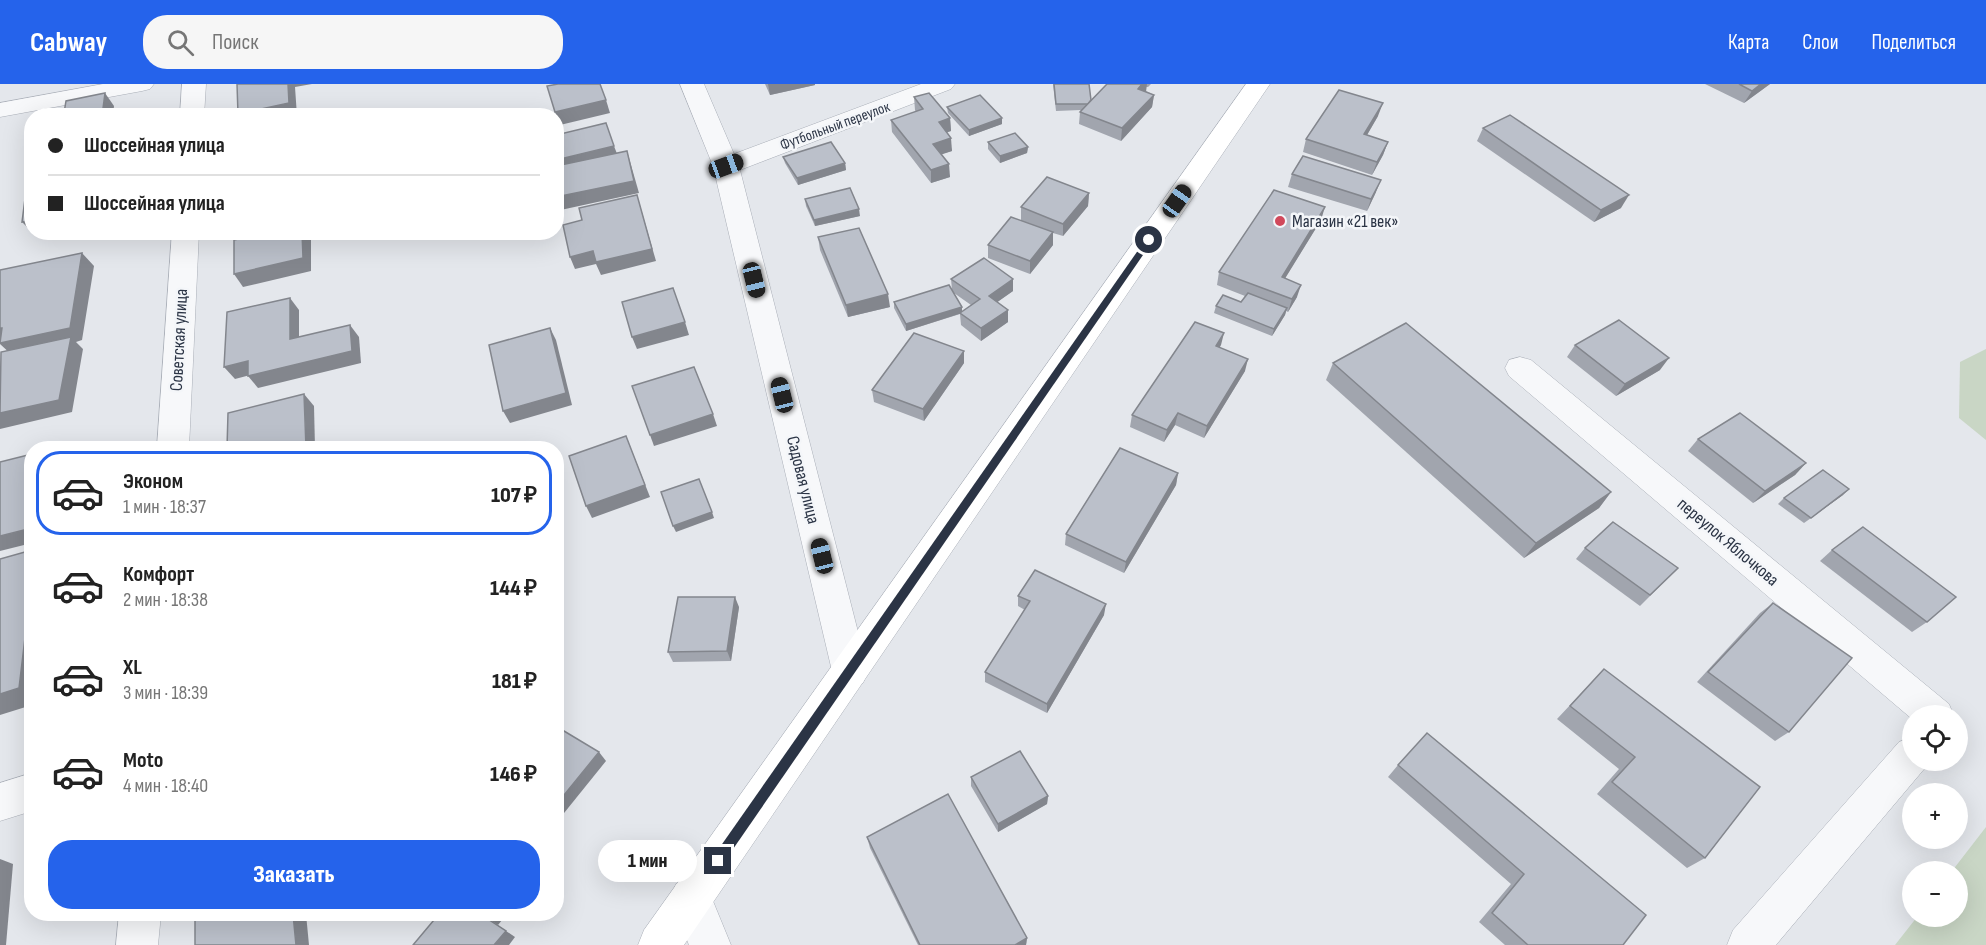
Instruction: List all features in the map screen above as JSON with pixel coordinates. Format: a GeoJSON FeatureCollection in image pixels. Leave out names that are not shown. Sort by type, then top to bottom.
{"type":"FeatureCollection","features":[{"type":"Feature","properties":{"kind":"street"},"geometry":{"type":"LineString","coordinates":[[0,110],[142,84]]}},
{"type":"Feature","properties":{"kind":"street"},"geometry":{"type":"LineString","coordinates":[[192,108],[194,84]]}},
{"type":"Feature","properties":{"kind":"street","name":"Садовая улица"},"geometry":{"type":"LineString","coordinates":[[692,84],[726,166],[850,671]]}},
{"type":"Feature","properties":{"kind":"street","name":"Футбольный переулок"},"geometry":{"type":"LineString","coordinates":[[726,166],[943,84]]}},
{"type":"Feature","properties":{"kind":"street"},"geometry":{"type":"LineString","coordinates":[[659,945],[1258,84]]}},
{"type":"Feature","properties":{"kind":"street","name":"Советская улица"},"geometry":{"type":"LineString","coordinates":[[173,441],[186,240]]}},
{"type":"Feature","properties":{"kind":"street","name":"переулок Яблочкова"},"geometry":{"type":"LineString","coordinates":[[1520,368],[1923,705]]}},
{"type":"Feature","properties":{"kind":"street"},"geometry":{"type":"LineString","coordinates":[[1748,945],[1902,767]]}},
{"type":"Feature","properties":{"kind":"street"},"geometry":{"type":"LineString","coordinates":[[0,802],[24,794]]}},
{"type":"Feature","properties":{"kind":"street"},"geometry":{"type":"LineString","coordinates":[[691,899],[710,945]]}},
{"type":"Feature","properties":{"kind":"street"},"geometry":{"type":"LineString","coordinates":[[137,945],[139,921]]}},
{"type":"Feature","properties":{"kind":"green space"},"geometry":{"type":"Polygon","coordinates":[[[1986,349],[1986,440],[1959,418],[1960,362],[1986,349]]]}},
{"type":"Feature","properties":{"kind":"green space"},"geometry":{"type":"Polygon","coordinates":[[[1986,827],[1986,945],[1895,945],[1909,927],[1968,927],[1968,861],[1960,861],[1986,827]]]}},
{"type":"Feature","properties":{"kind":"building"},"geometry":{"type":"Polygon","coordinates":[[[237,84],[288,84],[289,103],[266,108],[238,108],[237,84]]]}},
{"type":"Feature","properties":{"kind":"building"},"geometry":{"type":"Polygon","coordinates":[[[600,84],[606,100],[564,110],[564,108],[554,108],[547,86],[600,84]]]}},
{"type":"Feature","properties":{"kind":"building"},"geometry":{"type":"Polygon","coordinates":[[[1054,84],[1089,84],[1091,100],[1088,104],[1056,104],[1054,84]]]}},
{"type":"Feature","properties":{"kind":"building"},"geometry":{"type":"Polygon","coordinates":[[[1107,84],[1142,84],[1138,89],[1154,95],[1122,128],[1080,112],[1107,84]]]}},
{"type":"Feature","properties":{"kind":"building"},"geometry":{"type":"Polygon","coordinates":[[[1739,84],[1761,84],[1752,91],[1739,84]]]}},
{"type":"Feature","properties":{"kind":"building"},"geometry":{"type":"Polygon","coordinates":[[[1339,90],[1383,103],[1364,134],[1388,142],[1377,162],[1306,139],[1339,90]]]}},
{"type":"Feature","properties":{"kind":"building"},"geometry":{"type":"Polygon","coordinates":[[[105,93],[103,108],[65,108],[66,101],[105,93]]]}},
{"type":"Feature","properties":{"kind":"building"},"geometry":{"type":"Polygon","coordinates":[[[929,93],[950,118],[939,122],[951,138],[933,144],[949,164],[931,170],[891,120],[923,109],[914,97],[929,93]]]}},
{"type":"Feature","properties":{"kind":"building"},"geometry":{"type":"Polygon","coordinates":[[[980,95],[1002,118],[969,130],[947,107],[980,95]]]}},
{"type":"Feature","properties":{"kind":"building"},"geometry":{"type":"Polygon","coordinates":[[[1510,115],[1629,195],[1601,210],[1483,128],[1510,115]]]}},
{"type":"Feature","properties":{"kind":"building"},"geometry":{"type":"Polygon","coordinates":[[[606,123],[614,146],[564,158],[564,133],[606,123]]]}},
{"type":"Feature","properties":{"kind":"building"},"geometry":{"type":"Polygon","coordinates":[[[1015,133],[1028,147],[1000,156],[988,142],[1015,133]]]}},
{"type":"Feature","properties":{"kind":"building"},"geometry":{"type":"Polygon","coordinates":[[[831,142],[845,163],[797,178],[783,157],[831,142]]]}},
{"type":"Feature","properties":{"kind":"building"},"geometry":{"type":"Polygon","coordinates":[[[627,151],[634,181],[564,195],[564,164],[627,151]]]}},
{"type":"Feature","properties":{"kind":"building"},"geometry":{"type":"Polygon","coordinates":[[[1303,156],[1381,180],[1371,199],[1292,174],[1303,156]]]}},
{"type":"Feature","properties":{"kind":"building"},"geometry":{"type":"Polygon","coordinates":[[[1047,177],[1089,193],[1063,224],[1021,207],[1047,177]]]}},
{"type":"Feature","properties":{"kind":"building"},"geometry":{"type":"Polygon","coordinates":[[[850,188],[859,209],[814,220],[805,199],[850,188]]]}},
{"type":"Feature","properties":{"kind":"building"},"geometry":{"type":"Polygon","coordinates":[[[1274,190],[1325,207],[1282,277],[1301,285],[1292,299],[1219,272],[1274,190]]]}},
{"type":"Feature","properties":{"kind":"building"},"geometry":{"type":"Polygon","coordinates":[[[637,195],[652,249],[596,262],[593,251],[570,257],[564,225],[582,220],[579,208],[637,195]]]}},
{"type":"Feature","properties":{"kind":"building"},"geometry":{"type":"Polygon","coordinates":[[[1011,217],[1053,232],[1030,261],[988,245],[1011,217]]]}},
{"type":"Feature","properties":{"kind":"building"},"geometry":{"type":"Polygon","coordinates":[[[859,228],[888,294],[846,305],[818,237],[859,228]]]}},
{"type":"Feature","properties":{"kind":"building"},"geometry":{"type":"Polygon","coordinates":[[[234,240],[302,240],[303,258],[234,274],[234,240]]]}},
{"type":"Feature","properties":{"kind":"building"},"geometry":{"type":"Polygon","coordinates":[[[82,253],[70,328],[0,343],[2,328],[0,328],[0,270],[82,253]]]}},
{"type":"Feature","properties":{"kind":"building"},"geometry":{"type":"Polygon","coordinates":[[[984,258],[1013,279],[989,296],[1008,310],[981,328],[960,313],[980,299],[951,279],[984,258]]]}},
{"type":"Feature","properties":{"kind":"building"},"geometry":{"type":"Polygon","coordinates":[[[949,285],[962,307],[906,324],[894,302],[949,285]]]}},
{"type":"Feature","properties":{"kind":"building"},"geometry":{"type":"Polygon","coordinates":[[[673,288],[685,322],[632,337],[622,302],[673,288]]]}},
{"type":"Feature","properties":{"kind":"building"},"geometry":{"type":"Polygon","coordinates":[[[1248,293],[1287,308],[1274,329],[1216,306],[1223,295],[1241,302],[1248,293]]]}},
{"type":"Feature","properties":{"kind":"building"},"geometry":{"type":"Polygon","coordinates":[[[290,298],[290,339],[350,325],[352,351],[248,376],[248,361],[224,367],[227,312],[290,298]]]}},
{"type":"Feature","properties":{"kind":"building"},"geometry":{"type":"Polygon","coordinates":[[[1619,320],[1669,358],[1625,384],[1575,345],[1619,320]]]}},
{"type":"Feature","properties":{"kind":"building"},"geometry":{"type":"Polygon","coordinates":[[[1195,322],[1224,333],[1216,346],[1248,359],[1207,426],[1178,413],[1167,430],[1132,415],[1195,322]]]}},
{"type":"Feature","properties":{"kind":"building"},"geometry":{"type":"Polygon","coordinates":[[[1406,323],[1611,492],[1536,543],[1333,363],[1406,323]]]}},
{"type":"Feature","properties":{"kind":"building"},"geometry":{"type":"Polygon","coordinates":[[[550,328],[566,393],[503,411],[489,345],[550,328]]]}},
{"type":"Feature","properties":{"kind":"building"},"geometry":{"type":"Polygon","coordinates":[[[914,333],[964,351],[923,409],[872,390],[914,333]]]}},
{"type":"Feature","properties":{"kind":"building"},"geometry":{"type":"Polygon","coordinates":[[[71,337],[59,400],[0,413],[1,352],[71,337]]]}},
{"type":"Feature","properties":{"kind":"building"},"geometry":{"type":"Polygon","coordinates":[[[694,367],[713,414],[650,435],[632,386],[694,367]]]}},
{"type":"Feature","properties":{"kind":"building"},"geometry":{"type":"Polygon","coordinates":[[[304,394],[306,441],[227,441],[228,413],[304,394]]]}},
{"type":"Feature","properties":{"kind":"building"},"geometry":{"type":"Polygon","coordinates":[[[1740,413],[1806,463],[1765,491],[1698,439],[1740,413]]]}},
{"type":"Feature","properties":{"kind":"building"},"geometry":{"type":"Polygon","coordinates":[[[626,436],[645,485],[586,506],[569,456],[626,436]]]}},
{"type":"Feature","properties":{"kind":"building"},"geometry":{"type":"Polygon","coordinates":[[[1120,448],[1178,473],[1126,562],[1066,534],[1120,448]]]}},
{"type":"Feature","properties":{"kind":"building"},"geometry":{"type":"Polygon","coordinates":[[[24,456],[24,530],[0,536],[0,462],[24,456]]]}},
{"type":"Feature","properties":{"kind":"building"},"geometry":{"type":"Polygon","coordinates":[[[1823,470],[1849,489],[1811,518],[1784,498],[1823,470]]]}},
{"type":"Feature","properties":{"kind":"building"},"geometry":{"type":"Polygon","coordinates":[[[699,479],[712,512],[673,526],[661,492],[699,479]]]}},
{"type":"Feature","properties":{"kind":"building"},"geometry":{"type":"Polygon","coordinates":[[[1613,522],[1678,568],[1650,595],[1585,548],[1613,522]]]}},
{"type":"Feature","properties":{"kind":"building"},"geometry":{"type":"Polygon","coordinates":[[[1863,527],[1956,597],[1927,622],[1832,550],[1863,527]]]}},
{"type":"Feature","properties":{"kind":"building"},"geometry":{"type":"Polygon","coordinates":[[[24,552],[24,646],[19,688],[0,694],[0,559],[24,552]]]}},
{"type":"Feature","properties":{"kind":"building"},"geometry":{"type":"Polygon","coordinates":[[[1035,570],[1106,604],[1047,704],[985,672],[1030,601],[1018,596],[1035,570]]]}},
{"type":"Feature","properties":{"kind":"building"},"geometry":{"type":"Polygon","coordinates":[[[678,597],[735,597],[727,651],[668,652],[678,597]]]}},
{"type":"Feature","properties":{"kind":"building"},"geometry":{"type":"Polygon","coordinates":[[[1773,603],[1852,658],[1789,732],[1708,672],[1773,603]]]}},
{"type":"Feature","properties":{"kind":"building"},"geometry":{"type":"Polygon","coordinates":[[[1604,669],[1760,787],[1705,858],[1612,782],[1635,757],[1570,706],[1604,669]]]}},
{"type":"Feature","properties":{"kind":"building"},"geometry":{"type":"Polygon","coordinates":[[[564,731],[599,752],[564,795],[564,731]]]}},
{"type":"Feature","properties":{"kind":"building"},"geometry":{"type":"Polygon","coordinates":[[[1427,733],[1646,915],[1623,945],[1528,945],[1492,913],[1524,874],[1398,765],[1427,733]]]}},
{"type":"Feature","properties":{"kind":"building"},"geometry":{"type":"Polygon","coordinates":[[[1020,751],[1048,796],[998,824],[971,777],[1020,751]]]}},
{"type":"Feature","properties":{"kind":"building"},"geometry":{"type":"Polygon","coordinates":[[[948,794],[1027,938],[1015,945],[920,945],[867,837],[948,794]]]}},
{"type":"Feature","properties":{"kind":"building"},"geometry":{"type":"Polygon","coordinates":[[[195,921],[294,921],[296,945],[195,945],[195,921]]]}},
{"type":"Feature","properties":{"kind":"building"},"geometry":{"type":"Polygon","coordinates":[[[433,921],[491,921],[506,931],[494,945],[413,945],[433,921]]]}},
{"type":"Feature","properties":{"kind":"place","name":"Магазин «21 век»"},"geometry":{"type":"Point","coordinates":[1280,221]}},
{"type":"Feature","properties":{"kind":"route"},"geometry":{"type":"LineString","coordinates":[[718,861],[1149,240]]}}]}
